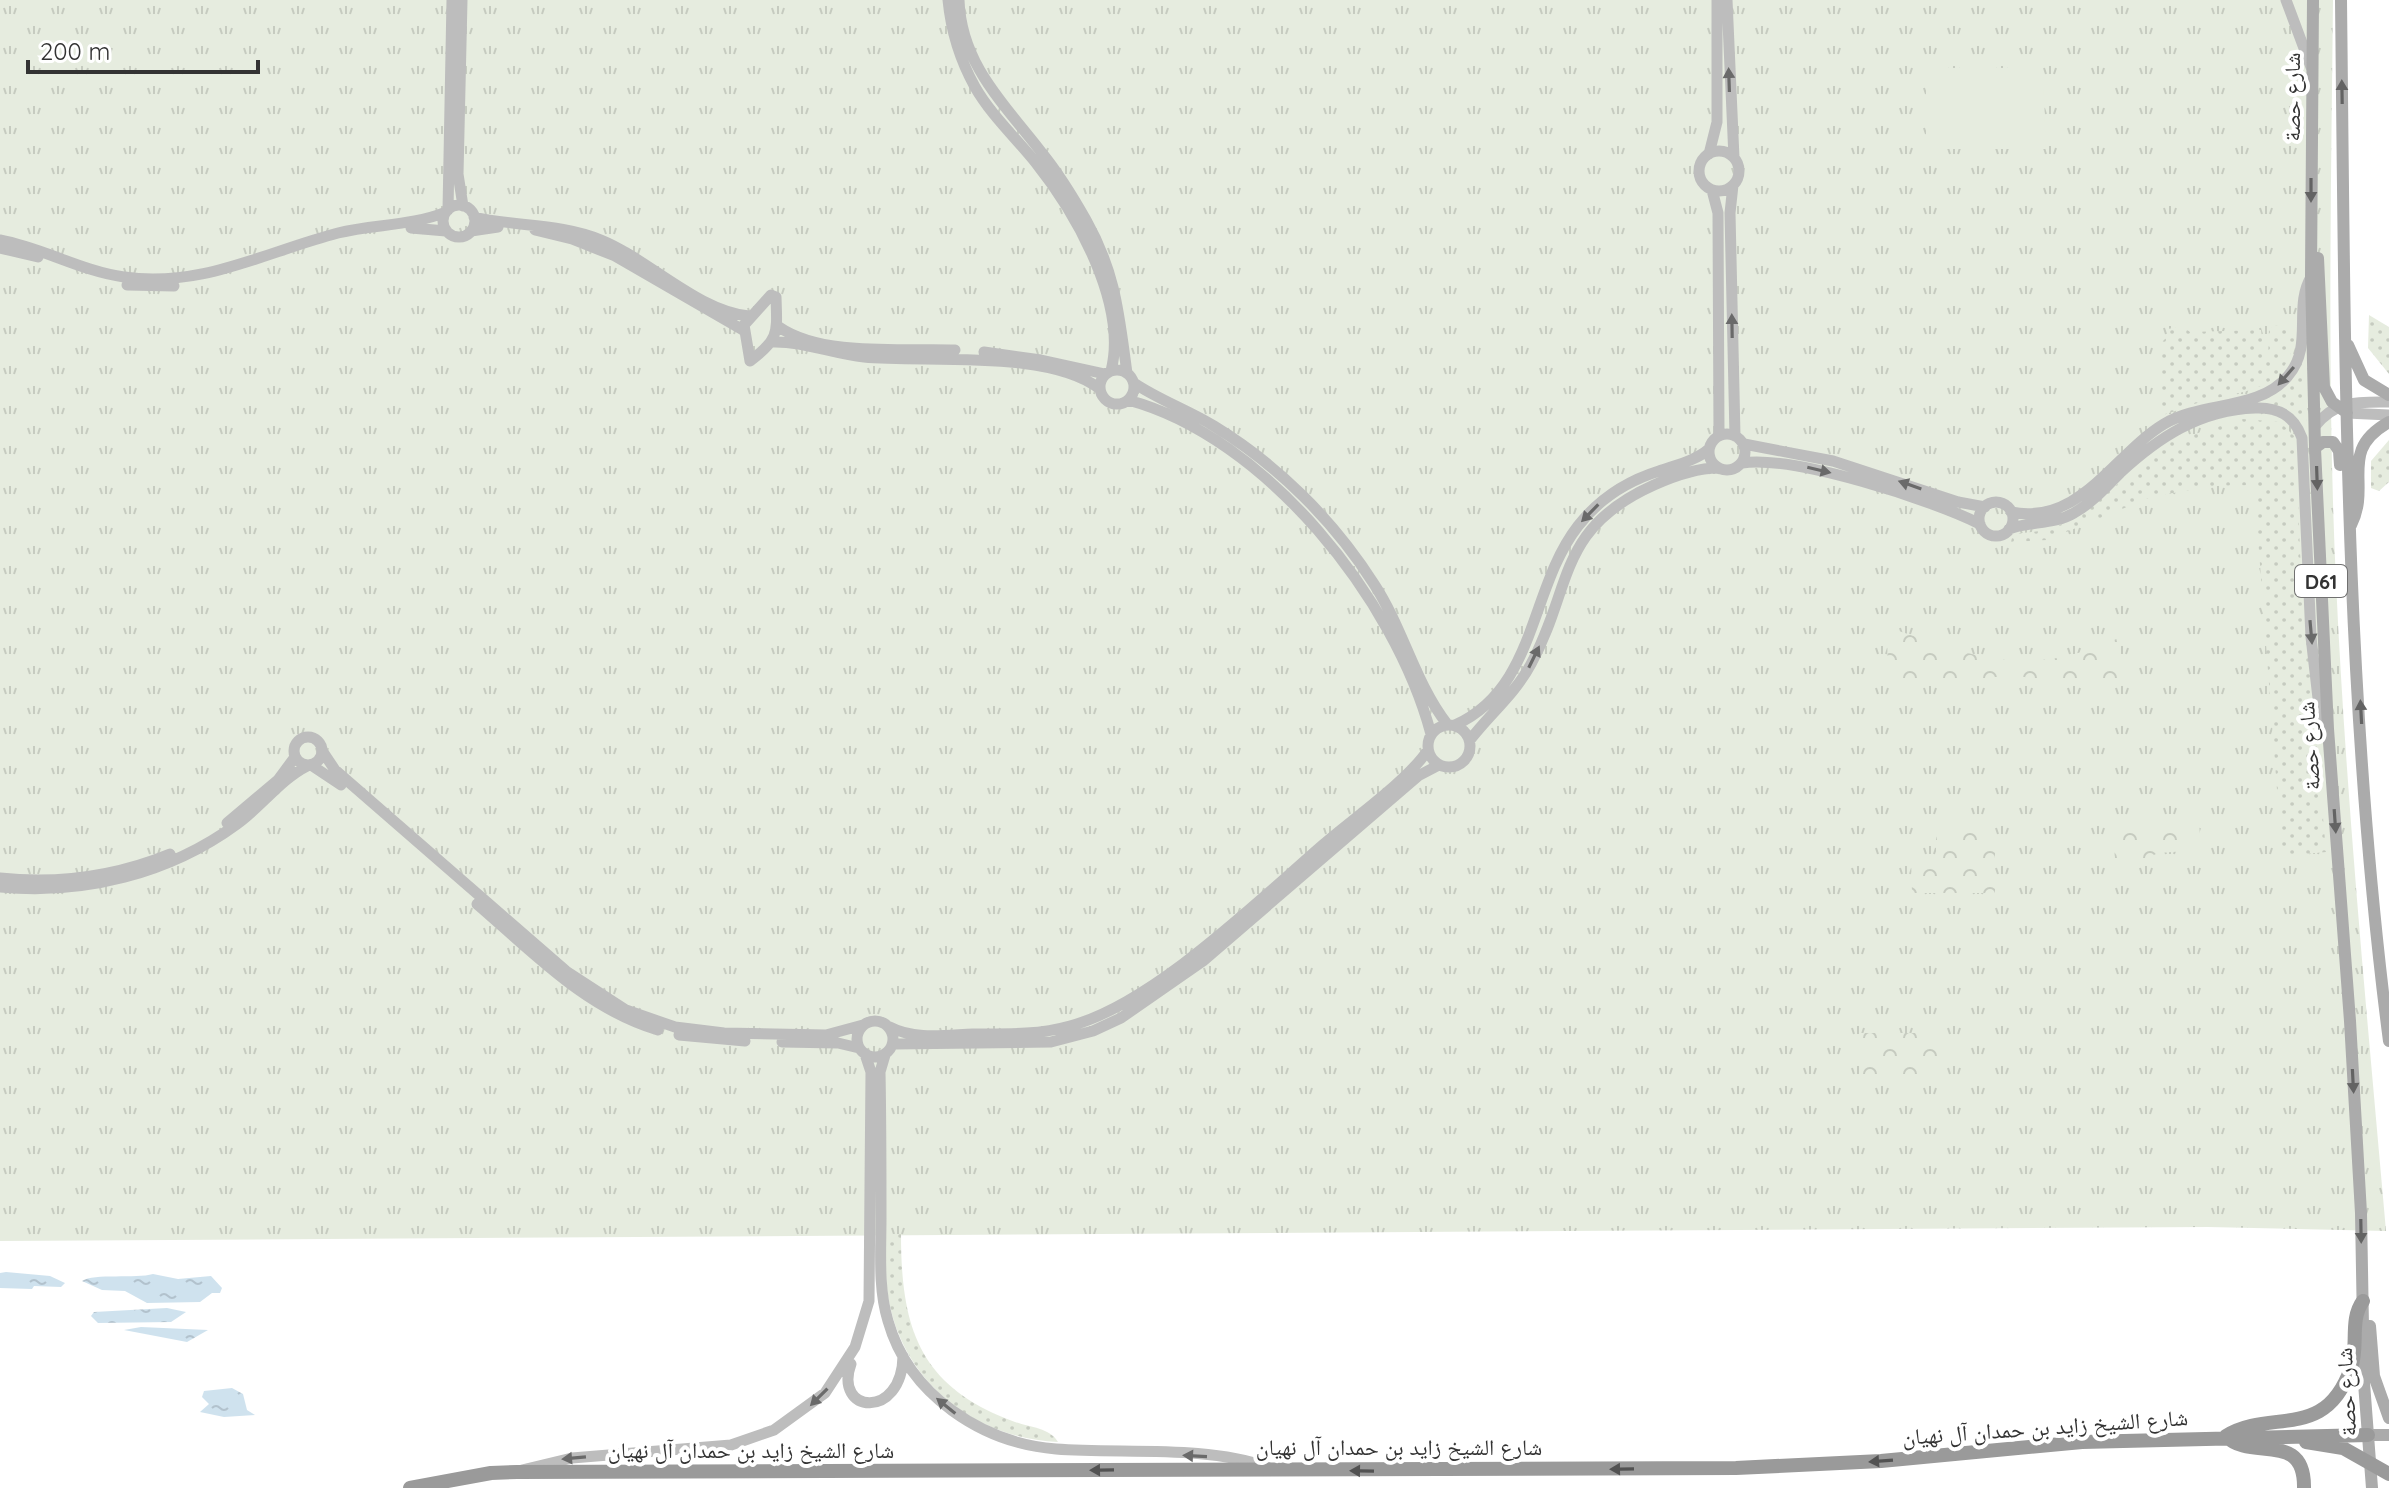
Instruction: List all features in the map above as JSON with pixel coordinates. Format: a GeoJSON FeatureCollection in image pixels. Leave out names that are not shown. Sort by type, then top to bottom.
{"type":"FeatureCollection","features":[{"type":"Feature","properties":{"kind":"highway"},"geometry":{"type":"LineString","coordinates":[[2226,1436],[2241,1429],[2305,1419],[2331,1400],[2351,1368],[2357,1312],[2363,1301]]}},
{"type":"Feature","properties":{"kind":"highway","name":"شارع الشيخ زايد بن حمدان آل نهيان"},"geometry":{"type":"LineString","coordinates":[[410,1488],[491,1473],[517,1472],[1272,1469],[1387,1472],[1809,1466],[2082,1442],[2226,1436],[2368,1435]]}},
{"type":"Feature","properties":{"kind":"highway"},"geometry":{"type":"LineString","coordinates":[[2226,1436],[2242,1447],[2285,1451],[2298,1465],[2304,1488]]}},
{"type":"Feature","properties":{"kind":"highway"},"geometry":{"type":"LineString","coordinates":[[2266,1436],[2343,1448],[2389,1474]]}},
{"type":"Feature","properties":{"kind":"main road","name":"شارع حصة"},"geometry":{"type":"LineString","coordinates":[[2313,0],[2311,276],[2315,448],[2328,729],[2350,1021],[2372,1488]]}},
{"type":"Feature","properties":{"kind":"main road","name":"D61"},"geometry":{"type":"LineString","coordinates":[[2341,0],[2343,407],[2370,838],[2389,1041]]}},
{"type":"Feature","properties":{"kind":"main road"},"geometry":{"type":"LineString","coordinates":[[2311,227],[2319,266],[2324,387],[2343,407]]}},
{"type":"Feature","properties":{"kind":"main road"},"geometry":{"type":"LineString","coordinates":[[2345,338],[2364,380],[2389,395]]}},
{"type":"Feature","properties":{"kind":"main road"},"geometry":{"type":"LineString","coordinates":[[2349,527],[2357,507],[2359,452],[2370,435],[2389,422]]}},
{"type":"Feature","properties":{"kind":"main road"},"geometry":{"type":"LineString","coordinates":[[2315,448],[2323,442],[2337,446],[2341,488],[2348,499]]}},
{"type":"Feature","properties":{"kind":"main road"},"geometry":{"type":"LineString","coordinates":[[2363,1301],[2369,1311],[2374,1376],[2389,1418]]}},
{"type":"Feature","properties":{"kind":"main road","name":"شارع الشيخ زايد بن حمدان آل نهيان"},"geometry":{"type":"LineString","coordinates":[[2368,1435],[2389,1435]]}},
{"type":"Feature","properties":{"kind":"street"},"geometry":{"type":"LineString","coordinates":[[446,231],[443,223],[447,211],[452,0]]}},
{"type":"Feature","properties":{"kind":"street"},"geometry":{"type":"LineString","coordinates":[[462,0],[458,174],[463,206],[474,217],[554,226],[592,237],[633,256],[714,305],[749,316]]}},
{"type":"Feature","properties":{"kind":"street"},"geometry":{"type":"LineString","coordinates":[[948,0],[955,40],[974,86],[1055,188],[1090,251],[1109,308],[1114,347],[1100,389]]}},
{"type":"Feature","properties":{"kind":"street"},"geometry":{"type":"LineString","coordinates":[[959,0],[965,38],[982,77],[1059,176],[1104,256],[1120,309],[1130,378],[1128,400]]}},
{"type":"Feature","properties":{"kind":"street"},"geometry":{"type":"LineString","coordinates":[[1709,154],[1717,122],[1717,0]]}},
{"type":"Feature","properties":{"kind":"street"},"geometry":{"type":"LineString","coordinates":[[1727,0],[1734,158],[1739,171],[1733,185],[1730,213],[1742,463]]}},
{"type":"Feature","properties":{"kind":"street"},"geometry":{"type":"LineString","coordinates":[[2286,0],[2312,69]]}},
{"type":"Feature","properties":{"kind":"street"},"geometry":{"type":"LineString","coordinates":[[1733,185],[1724,191],[1712,190],[1701,181],[1699,174],[1703,159],[1709,154],[1722,152],[1734,158]]}},
{"type":"Feature","properties":{"kind":"street"},"geometry":{"type":"LineString","coordinates":[[1431,734],[1479,711],[1513,671],[1526,647],[1559,557],[1586,516],[1622,487],[1693,459],[1709,449],[1719,436],[1718,213],[1712,190]]}},
{"type":"Feature","properties":{"kind":"street"},"geometry":{"type":"LineString","coordinates":[[0,240],[112,275],[186,278],[224,272],[340,233],[422,220],[463,206]]}},
{"type":"Feature","properties":{"kind":"street"},"geometry":{"type":"LineString","coordinates":[[471,231],[474,217]]}},
{"type":"Feature","properties":{"kind":"street"},"geometry":{"type":"LineString","coordinates":[[0,248],[99,279],[158,287],[225,278],[308,249],[377,232],[424,227],[459,237],[471,231],[494,227],[524,229],[585,244],[635,267],[743,330]]}},
{"type":"Feature","properties":{"kind":"street"},"geometry":{"type":"LineString","coordinates":[[1719,436],[1833,461],[1958,502],[1985,507],[1999,502],[2011,512],[2036,514],[2059,509],[2089,490],[2163,425],[2198,410],[2258,397],[2278,386],[2294,368],[2301,353],[2305,290],[2311,276]]}},
{"type":"Feature","properties":{"kind":"street"},"geometry":{"type":"LineString","coordinates":[[774,295],[779,327],[772,342],[750,361],[743,330],[749,316],[774,295]]}},
{"type":"Feature","properties":{"kind":"street"},"geometry":{"type":"LineString","coordinates":[[779,327],[807,339],[852,347],[999,353],[1108,372],[1130,378],[1235,440],[1281,476],[1323,517],[1383,597],[1433,703],[1451,725],[1470,740]]}},
{"type":"Feature","properties":{"kind":"street"},"geometry":{"type":"LineString","coordinates":[[0,878],[43,880],[92,876],[168,855],[229,820],[278,780],[295,757],[297,742],[308,737],[318,741],[335,770],[543,952],[613,1004],[662,1024],[724,1033],[826,1035],[879,1021],[922,1035],[1033,1033],[1080,1023],[1123,1005],[1170,973],[1299,866],[1428,750],[1431,734],[1378,611],[1344,560],[1311,522],[1254,470],[1221,446],[1180,421],[1128,400],[1109,402],[1100,389],[1074,376],[1007,362],[858,357],[772,342]]}},
{"type":"Feature","properties":{"kind":"street"},"geometry":{"type":"LineString","coordinates":[[2315,426],[2343,407],[2389,402]]}},
{"type":"Feature","properties":{"kind":"street"},"geometry":{"type":"LineString","coordinates":[[2343,407],[2389,415]]}},
{"type":"Feature","properties":{"kind":"street"},"geometry":{"type":"LineString","coordinates":[[893,1044],[1051,1042],[1093,1031],[1121,1018],[1203,961],[1418,776],[1439,765],[1452,767],[1462,762],[1469,754],[1470,740],[1507,699],[1529,667],[1561,581],[1590,531],[1610,511],[1643,490],[1690,471],[1733,469],[1742,463],[1764,461],[1828,472],[1980,524],[1994,536],[2009,529],[2071,515],[2160,438],[2186,424],[2247,409],[2270,408],[2283,413],[2293,421],[2302,438],[2311,637],[2319,707],[2328,729]]}},
{"type":"Feature","properties":{"kind":"street"},"geometry":{"type":"LineString","coordinates":[[1709,449],[1710,460],[1718,468]]}},
{"type":"Feature","properties":{"kind":"street"},"geometry":{"type":"LineString","coordinates":[[1980,524],[1985,507]]}},
{"type":"Feature","properties":{"kind":"street"},"geometry":{"type":"LineString","coordinates":[[2009,529],[2011,512]]}},
{"type":"Feature","properties":{"kind":"street"},"geometry":{"type":"LineString","coordinates":[[1428,750],[1439,765]]}},
{"type":"Feature","properties":{"kind":"street"},"geometry":{"type":"LineString","coordinates":[[0,887],[89,885],[173,861],[236,825],[321,759],[323,752]]}},
{"type":"Feature","properties":{"kind":"street"},"geometry":{"type":"LineString","coordinates":[[295,757],[338,782],[564,981],[606,1009],[644,1026],[686,1036],[838,1043],[873,1057],[885,1055]]}},
{"type":"Feature","properties":{"kind":"street"},"geometry":{"type":"LineString","coordinates":[[863,1025],[857,1036],[871,1072],[870,1287],[847,1385],[856,1398],[865,1402],[882,1402],[894,1392],[901,1376],[903,1356]]}},
{"type":"Feature","properties":{"kind":"street"},"geometry":{"type":"LineString","coordinates":[[890,1027],[893,1044],[885,1055],[880,1072],[881,1278],[888,1323],[903,1356],[921,1382],[951,1410],[990,1434],[1013,1442],[1054,1449],[1224,1457],[1272,1469]]}},
{"type":"Feature","properties":{"kind":"street"},"geometry":{"type":"LineString","coordinates":[[517,1472],[553,1460],[712,1449],[752,1440],[810,1407],[837,1377],[855,1347]]}},
{"type":"Feature","properties":{"kind":"green space"},"geometry":{"type":"Polygon","coordinates":[[[0,0],[2333,0],[2331,364],[2336,582],[2351,826],[2386,1231],[2208,1227],[0,1241],[0,0]]]}},
{"type":"Feature","properties":{"kind":"green space"},"geometry":{"type":"Polygon","coordinates":[[[1926,68],[2043,68],[2046,149],[1926,149],[1926,68]]]}},
{"type":"Feature","properties":{"kind":"green space"},"geometry":{"type":"Polygon","coordinates":[[[2369,315],[2389,327],[2389,374],[2368,348],[2369,315]]]}},
{"type":"Feature","properties":{"kind":"green space"},"geometry":{"type":"Polygon","coordinates":[[[2289,325],[2298,331],[2285,365],[2277,376],[2255,388],[2160,415],[2158,346],[2167,337],[2168,329],[2182,326],[2190,332],[2261,330],[2265,359],[2268,360],[2269,329],[2289,325]]]}},
{"type":"Feature","properties":{"kind":"green space"},"geometry":{"type":"Polygon","coordinates":[[[2303,362],[2307,436],[2299,421],[2289,412],[2260,405],[2303,362]]]}},
{"type":"Feature","properties":{"kind":"green space"},"geometry":{"type":"Polygon","coordinates":[[[2242,419],[2280,422],[2295,437],[2300,553],[2326,852],[2282,856],[2254,485],[2212,486],[2151,497],[2047,540],[2011,542],[2013,534],[2040,531],[2072,521],[2170,442],[2242,419]]]}},
{"type":"Feature","properties":{"kind":"green space"},"geometry":{"type":"Polygon","coordinates":[[[2389,440],[2389,482],[2379,491],[2371,488],[2371,461],[2389,440]]]}},
{"type":"Feature","properties":{"kind":"green space"},"geometry":{"type":"Polygon","coordinates":[[[1887,627],[1949,648],[2003,660],[2057,658],[2121,637],[2121,682],[2026,683],[2025,677],[1994,677],[1994,683],[1888,684],[1887,627]]]}},
{"type":"Feature","properties":{"kind":"green space"},"geometry":{"type":"Polygon","coordinates":[[[2114,822],[2199,822],[2201,850],[2158,853],[2115,874],[2114,822]]]}},
{"type":"Feature","properties":{"kind":"green space"},"geometry":{"type":"Polygon","coordinates":[[[1936,826],[1995,826],[1995,893],[1912,893],[1911,858],[1936,858],[1936,826]]]}},
{"type":"Feature","properties":{"kind":"green space"},"geometry":{"type":"Polygon","coordinates":[[[1860,1033],[1942,1033],[1942,1080],[1860,1080],[1860,1033]]]}},
{"type":"Feature","properties":{"kind":"green space"},"geometry":{"type":"Polygon","coordinates":[[[886,1234],[901,1234],[905,1298],[912,1326],[922,1350],[937,1372],[957,1391],[983,1408],[1045,1431],[1058,1442],[1026,1438],[996,1429],[944,1397],[923,1375],[906,1350],[894,1321],[887,1289],[886,1234]]]}},
{"type":"Feature","properties":{"kind":"water"},"geometry":{"type":"Polygon","coordinates":[[[0,1273],[50,1276],[65,1283],[61,1287],[0,1288],[0,1273]]]}},
{"type":"Feature","properties":{"kind":"water"},"geometry":{"type":"Polygon","coordinates":[[[153,1274],[178,1279],[211,1276],[222,1288],[220,1293],[212,1293],[200,1302],[147,1303],[125,1291],[102,1290],[82,1281],[96,1277],[153,1274]]]}},
{"type":"Feature","properties":{"kind":"water"},"geometry":{"type":"Polygon","coordinates":[[[167,1308],[186,1312],[171,1322],[98,1323],[91,1316],[94,1312],[167,1308]]]}},
{"type":"Feature","properties":{"kind":"water"},"geometry":{"type":"Polygon","coordinates":[[[141,1327],[208,1330],[187,1342],[124,1330],[141,1327]]]}},
{"type":"Feature","properties":{"kind":"water"},"geometry":{"type":"Polygon","coordinates":[[[232,1388],[243,1394],[247,1410],[255,1415],[224,1417],[200,1412],[209,1404],[202,1397],[204,1391],[232,1388]]]}}]}
